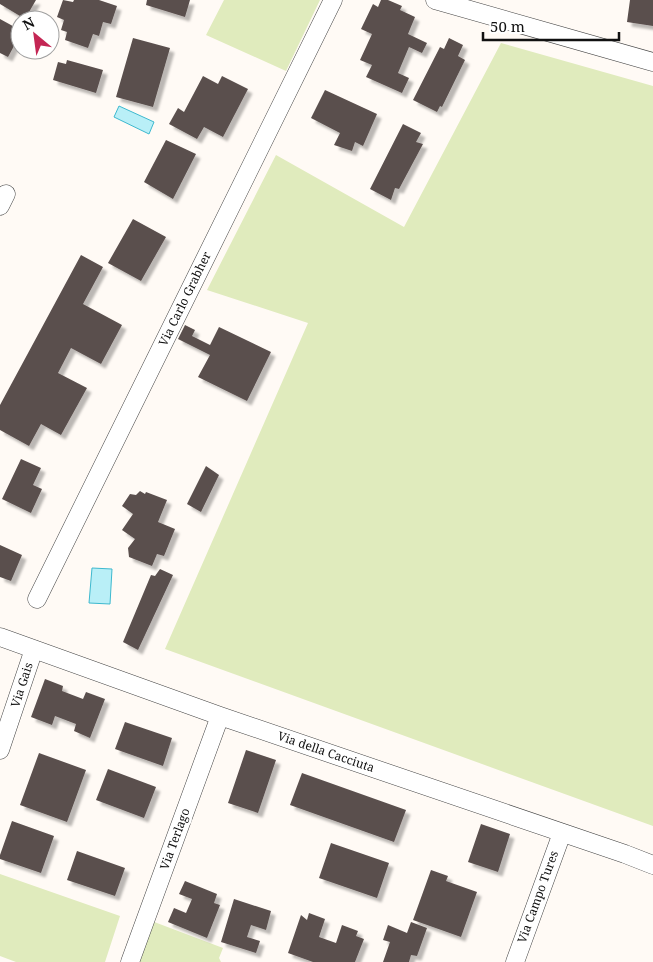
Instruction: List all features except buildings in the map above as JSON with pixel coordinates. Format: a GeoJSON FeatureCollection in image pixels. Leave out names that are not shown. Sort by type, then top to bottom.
{"type":"FeatureCollection","features":[{"type":"Feature","properties":{"kind":"street","name":"Via Carlo Grabher"},"geometry":{"type":"LineString","coordinates":[[37,599],[333,0]]}},
{"type":"Feature","properties":{"kind":"street"},"geometry":{"type":"LineString","coordinates":[[435,0],[653,62]]}},
{"type":"Feature","properties":{"kind":"street","name":"Via della Cacciuta"},"geometry":{"type":"LineString","coordinates":[[0,637],[220,716],[653,865]]}},
{"type":"Feature","properties":{"kind":"street","name":"Via Gais"},"geometry":{"type":"LineString","coordinates":[[0,750],[34,649]]}},
{"type":"Feature","properties":{"kind":"street","name":"Via Terlago"},"geometry":{"type":"LineString","coordinates":[[130,962],[220,716]]}},
{"type":"Feature","properties":{"kind":"street","name":"Via Campo Tures"},"geometry":{"type":"LineString","coordinates":[[515,962],[562,833]]}},
{"type":"Feature","properties":{"kind":"green space"},"geometry":{"type":"Polygon","coordinates":[[[224,0],[320,0],[286,71],[206,35],[224,0]]]}},
{"type":"Feature","properties":{"kind":"green space"},"geometry":{"type":"Polygon","coordinates":[[[501,43],[653,86],[653,826],[165,649],[308,323],[207,290],[276,155],[404,227],[501,43]]]}},
{"type":"Feature","properties":{"kind":"green space"},"geometry":{"type":"Polygon","coordinates":[[[0,874],[120,916],[105,962],[16,962],[0,956],[0,874]]]}},
{"type":"Feature","properties":{"kind":"green space"},"geometry":{"type":"Polygon","coordinates":[[[149,920],[223,948],[219,958],[221,962],[133,962],[149,920]]]}},
{"type":"Feature","properties":{"kind":"water"},"geometry":{"type":"Polygon","coordinates":[[[119,106],[154,122],[149,134],[114,117],[119,106]]]}},
{"type":"Feature","properties":{"kind":"water"},"geometry":{"type":"Polygon","coordinates":[[[92,568],[112,569],[110,604],[89,603],[92,568]]]}}]}
